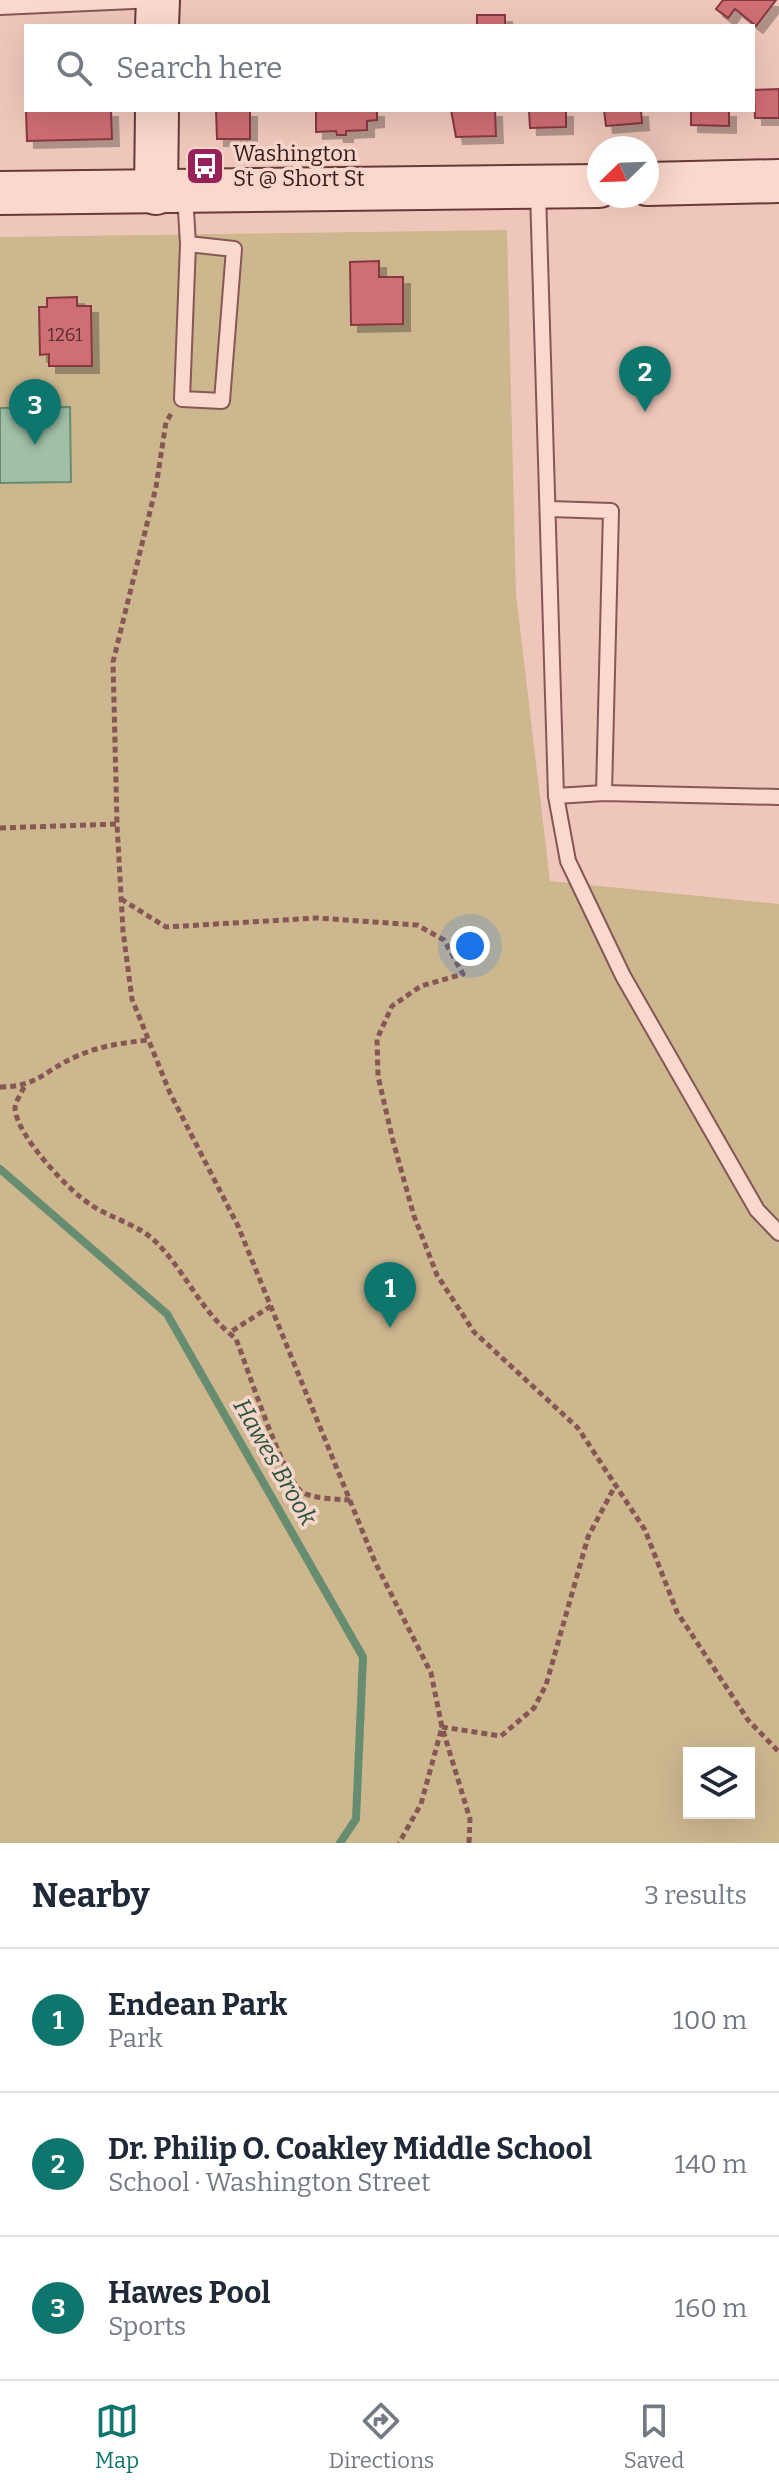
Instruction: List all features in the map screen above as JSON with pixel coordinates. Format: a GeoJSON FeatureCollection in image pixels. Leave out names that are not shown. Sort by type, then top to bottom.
{"type":"FeatureCollection","features":[{"type":"Feature","properties":{"kind":"main road"},"geometry":{"type":"LineString","coordinates":[[157,24],[158,0]]}},
{"type":"Feature","properties":{"kind":"main road"},"geometry":{"type":"LineString","coordinates":[[157,112],[171,194]]}},
{"type":"Feature","properties":{"kind":"main road"},"geometry":{"type":"LineString","coordinates":[[659,184],[779,181]]}},
{"type":"Feature","properties":{"kind":"main road"},"geometry":{"type":"LineString","coordinates":[[0,193],[171,194],[587,186]]}},
{"type":"Feature","properties":{"kind":"lane"},"geometry":{"type":"LineString","coordinates":[[0,7],[158,0]]}},
{"type":"Feature","properties":{"kind":"lane"},"geometry":{"type":"LineString","coordinates":[[538,187],[550,509],[556,796],[568,861],[623,976],[757,1210],[779,1233]]}},
{"type":"Feature","properties":{"kind":"lane"},"geometry":{"type":"LineString","coordinates":[[171,194],[188,244],[182,399],[222,401],[234,249],[188,244]]}},
{"type":"Feature","properties":{"kind":"lane"},"geometry":{"type":"LineString","coordinates":[[550,509],[611,511],[604,793]]}},
{"type":"Feature","properties":{"kind":"lane"},"geometry":{"type":"LineString","coordinates":[[556,796],[604,793],[779,797]]}},
{"type":"Feature","properties":{"kind":"path"},"geometry":{"type":"LineString","coordinates":[[182,399],[166,422],[156,487],[113,662],[121,899],[132,999],[170,1093],[238,1226],[375,1562],[431,1673],[442,1727],[470,1819],[469,1843]]}},
{"type":"Feature","properties":{"kind":"path"},"geometry":{"type":"LineString","coordinates":[[0,828],[117,824]]}},
{"type":"Feature","properties":{"kind":"path"},"geometry":{"type":"LineString","coordinates":[[121,899],[166,927],[317,918],[417,925],[444,940],[463,974],[421,986],[392,1006],[377,1039],[378,1076],[414,1216],[437,1275],[474,1332],[578,1428],[645,1530],[677,1612],[748,1720],[779,1752]]}},
{"type":"Feature","properties":{"kind":"path"},"geometry":{"type":"LineString","coordinates":[[0,1087],[24,1087],[73,1058],[110,1044],[148,1040]]}},
{"type":"Feature","properties":{"kind":"path"},"geometry":{"type":"LineString","coordinates":[[24,1087],[15,1106],[17,1120],[53,1172],[90,1204],[153,1239],[178,1267],[207,1314],[236,1339],[281,1458],[296,1487],[304,1494],[351,1501]]}},
{"type":"Feature","properties":{"kind":"path"},"geometry":{"type":"LineString","coordinates":[[229,1333],[271,1306]]}},
{"type":"Feature","properties":{"kind":"path"},"geometry":{"type":"LineString","coordinates":[[442,1727],[501,1736],[534,1708],[546,1685],[588,1537],[616,1485]]}},
{"type":"Feature","properties":{"kind":"path"},"geometry":{"type":"LineString","coordinates":[[399,1843],[421,1804],[442,1727]]}},
{"type":"Feature","properties":{"kind":"shaded area"},"geometry":{"type":"Polygon","coordinates":[[[507,230],[516,594],[550,881],[779,904],[779,1843],[0,1843],[0,237],[507,230]]]}},
{"type":"Feature","properties":{"kind":"shaded area"},"geometry":{"type":"Polygon","coordinates":[[[70,407],[71,482],[0,483],[0,408],[70,407]]]}},
{"type":"Feature","properties":{"kind":"building"},"geometry":{"type":"Polygon","coordinates":[[[723,0],[776,0],[756,26],[735,9],[728,18],[716,9],[723,0]]]}},
{"type":"Feature","properties":{"kind":"building"},"geometry":{"type":"Polygon","coordinates":[[[477,15],[505,15],[505,24],[477,24],[477,15]]]}},
{"type":"Feature","properties":{"kind":"building"},"geometry":{"type":"Polygon","coordinates":[[[779,89],[779,118],[755,118],[755,90],[779,89]]]}},
{"type":"Feature","properties":{"kind":"building"},"geometry":{"type":"Polygon","coordinates":[[[26,112],[111,112],[112,139],[27,141],[26,112]]]}},
{"type":"Feature","properties":{"kind":"building"},"geometry":{"type":"Polygon","coordinates":[[[216,112],[250,112],[250,139],[217,139],[216,112]]]}},
{"type":"Feature","properties":{"kind":"building"},"geometry":{"type":"Polygon","coordinates":[[[316,112],[377,112],[377,120],[367,121],[367,130],[346,131],[346,135],[337,135],[336,131],[316,132],[316,112]]]}},
{"type":"Feature","properties":{"kind":"building"},"geometry":{"type":"Polygon","coordinates":[[[451,112],[495,112],[496,136],[456,137],[451,112]]]}},
{"type":"Feature","properties":{"kind":"building"},"geometry":{"type":"Polygon","coordinates":[[[529,112],[566,112],[566,127],[530,128],[529,112]]]}},
{"type":"Feature","properties":{"kind":"building"},"geometry":{"type":"Polygon","coordinates":[[[604,112],[641,112],[642,123],[606,126],[604,112]]]}},
{"type":"Feature","properties":{"kind":"building"},"geometry":{"type":"Polygon","coordinates":[[[691,112],[729,112],[729,126],[691,125],[691,112]]]}},
{"type":"Feature","properties":{"kind":"building"},"geometry":{"type":"Polygon","coordinates":[[[379,261],[379,277],[403,277],[403,324],[351,325],[350,262],[379,261]]]}},
{"type":"Feature","properties":{"kind":"building"},"geometry":{"type":"Polygon","coordinates":[[[77,297],[77,306],[91,306],[92,366],[49,366],[49,354],[40,355],[39,307],[47,307],[47,298],[77,297]]]}},
{"type":"Feature","properties":{"kind":"waterway","name":"Hawes Brook"},"geometry":{"type":"LineString","coordinates":[[0,1169],[167,1314],[363,1657],[356,1819],[340,1843]]}},
{"type":"Feature","properties":{"kind":"place","name":"Washington St @ Short St"},"geometry":{"type":"Point","coordinates":[205,166]}},
{"type":"Feature","properties":{"kind":"place","name":"Dr. Philip O. Coakley Middle School"},"geometry":{"type":"Point","coordinates":[645,412]}},
{"type":"Feature","properties":{"kind":"place","name":"Hawes Pool"},"geometry":{"type":"Point","coordinates":[35,445]}},
{"type":"Feature","properties":{"kind":"place","name":"Endean Park"},"geometry":{"type":"Point","coordinates":[390,1328]}}]}
